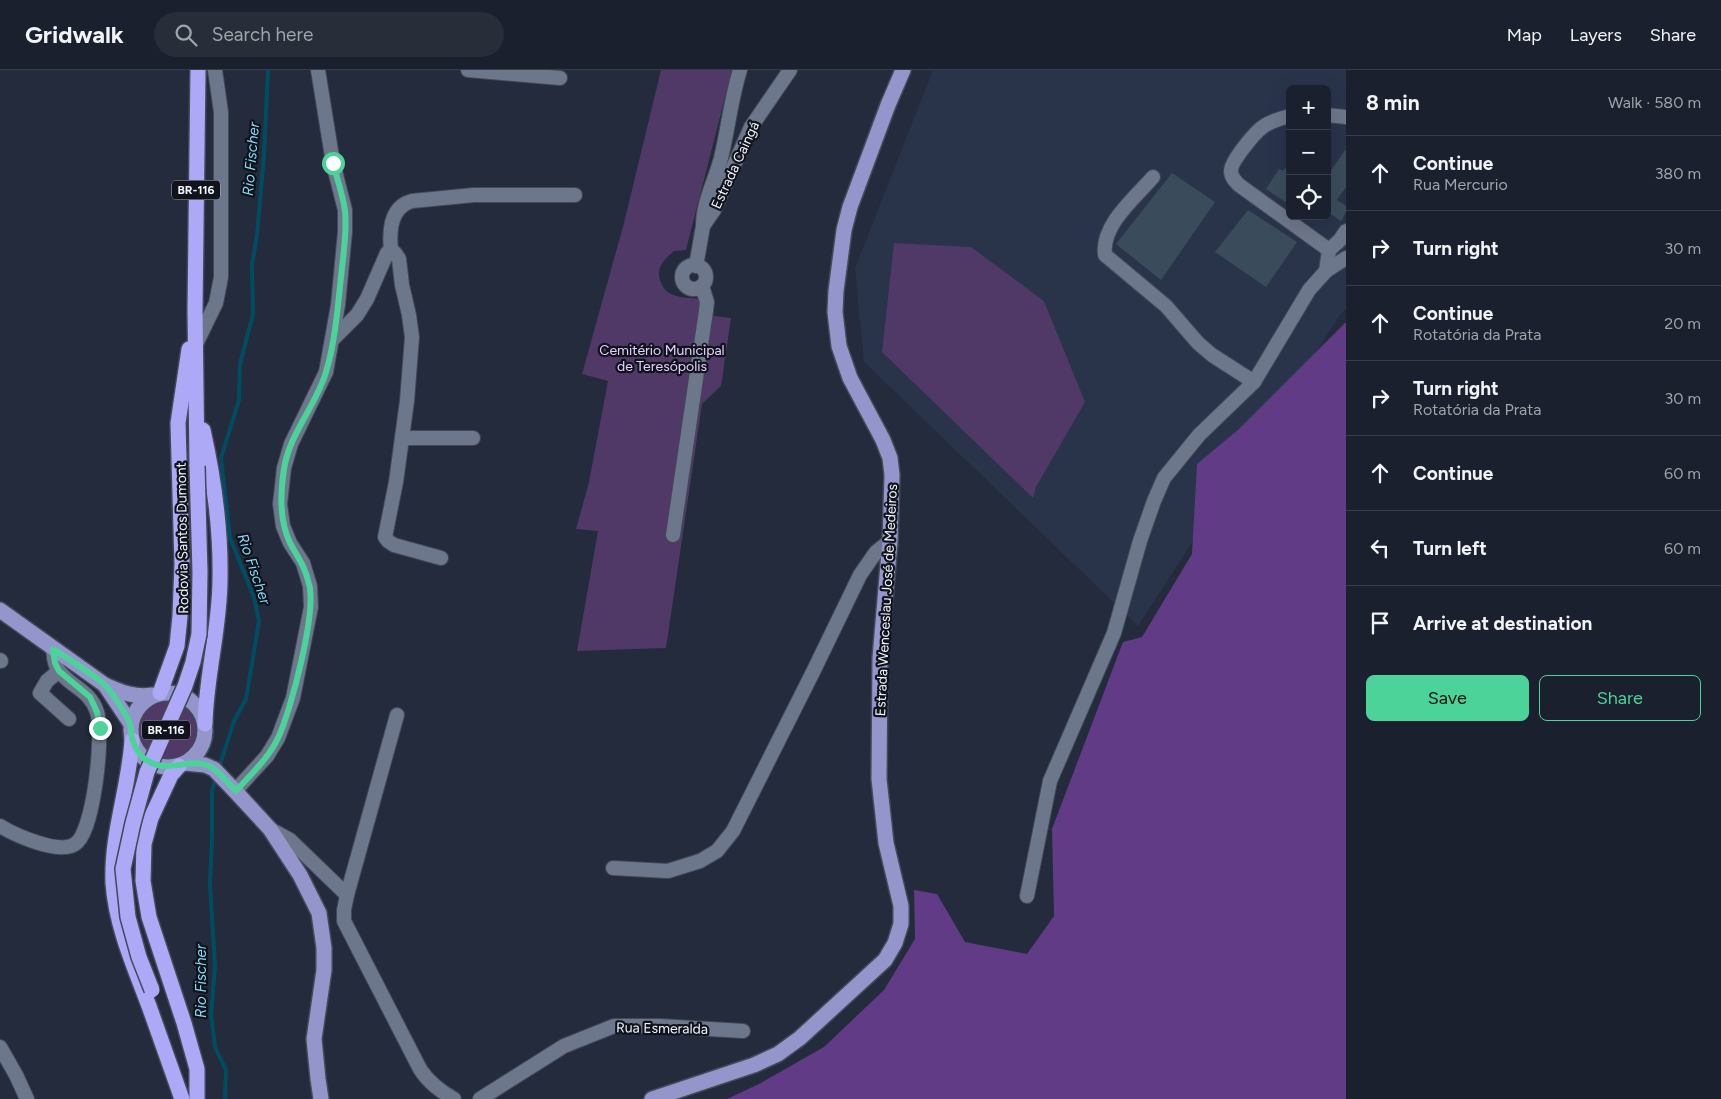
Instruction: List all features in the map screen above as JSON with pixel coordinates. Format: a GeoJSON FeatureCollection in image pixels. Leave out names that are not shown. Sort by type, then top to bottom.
{"type":"FeatureCollection","features":[{"type":"Feature","properties":{"kind":"highway","name":"Rodovia Santos Dumont"},"geometry":{"type":"LineString","coordinates":[[190,1099],[139,957],[128,917],[123,869],[147,772],[185,686],[199,634],[200,572],[195,310],[198,70]]}},
{"type":"Feature","properties":{"kind":"highway"},"geometry":{"type":"LineString","coordinates":[[157,694],[177,646],[180,616],[182,564],[178,423],[195,310]]}},
{"type":"Feature","properties":{"kind":"highway"},"geometry":{"type":"LineString","coordinates":[[197,403],[210,460],[218,519],[220,579],[216,631],[205,701],[205,730]]}},
{"type":"Feature","properties":{"kind":"highway"},"geometry":{"type":"LineString","coordinates":[[132,740],[131,762],[116,836],[114,882],[117,907],[124,938],[135,972],[182,1099]]}},
{"type":"Feature","properties":{"kind":"highway"},"geometry":{"type":"LineString","coordinates":[[182,764],[171,775],[151,818],[144,844],[142,881],[149,917],[197,1069],[197,1099]]}},
{"type":"Feature","properties":{"kind":"main road","name":"Estrada Wenceslau José de Medeiros"},"geometry":{"type":"LineString","coordinates":[[652,1099],[754,1065],[778,1054],[800,1038],[885,960],[895,943],[901,924],[902,906],[886,844],[879,779],[880,658],[893,485],[890,458],[880,432],[859,397],[845,363],[837,331],[836,291],[844,230],[850,207],[903,70]]}},
{"type":"Feature","properties":{"kind":"main road"},"geometry":{"type":"LineString","coordinates":[[0,610],[105,685],[123,693],[136,696],[143,697],[157,694]]}},
{"type":"Feature","properties":{"kind":"main road"},"geometry":{"type":"LineString","coordinates":[[105,685],[131,724]]}},
{"type":"Feature","properties":{"kind":"main road"},"geometry":{"type":"LineString","coordinates":[[215,770],[199,710],[190,699],[174,692],[166,691],[146,698],[137,708],[131,724],[132,740],[144,758],[164,767],[182,764],[205,765],[215,770],[270,829],[300,875],[320,913],[324,948],[324,970],[314,1039],[321,1099]]}},
{"type":"Feature","properties":{"kind":"main road"},"geometry":{"type":"LineString","coordinates":[[182,764],[202,748],[205,730]]}},
{"type":"Feature","properties":{"kind":"street"},"geometry":{"type":"LineString","coordinates":[[196,344],[216,303],[221,277],[221,112],[215,70]]}},
{"type":"Feature","properties":{"kind":"street"},"geometry":{"type":"LineString","coordinates":[[231,786],[267,756],[278,738],[293,698],[311,607],[310,586],[303,563],[290,543],[283,526],[280,504],[284,468],[291,444],[326,372],[338,305],[345,232],[345,210],[333,163],[318,70]]}},
{"type":"Feature","properties":{"kind":"street"},"geometry":{"type":"LineString","coordinates":[[468,70],[560,78]]}},
{"type":"Feature","properties":{"kind":"street"},"geometry":{"type":"LineString","coordinates":[[703,226],[703,211],[720,161],[734,90],[740,70]]}},
{"type":"Feature","properties":{"kind":"street","name":"Estrada Caingá"},"geometry":{"type":"LineString","coordinates":[[673,535],[707,302],[702,286],[706,281],[706,274],[702,268],[696,266],[703,226],[714,210],[751,127],[790,70]]}},
{"type":"Feature","properties":{"kind":"street"},"geometry":{"type":"LineString","coordinates":[[1331,115],[1346,117]]}},
{"type":"Feature","properties":{"kind":"street"},"geometry":{"type":"LineString","coordinates":[[1286,118],[1264,126],[1245,146],[1233,164],[1231,172],[1233,179],[1329,250]]}},
{"type":"Feature","properties":{"kind":"street"},"geometry":{"type":"LineString","coordinates":[[1153,177],[1113,222],[1104,246],[1105,255],[1166,306],[1205,349],[1254,382]]}},
{"type":"Feature","properties":{"kind":"street"},"geometry":{"type":"LineString","coordinates":[[332,340],[357,315],[367,299],[385,257],[391,250],[390,234],[392,224],[399,208],[404,203],[474,195],[575,195]]}},
{"type":"Feature","properties":{"kind":"street"},"geometry":{"type":"LineString","coordinates":[[1326,271],[1329,250],[1340,240],[1346,231]]}},
{"type":"Feature","properties":{"kind":"street"},"geometry":{"type":"LineString","coordinates":[[391,250],[399,259],[412,337],[409,383],[402,438],[396,482],[385,537],[388,542],[394,545],[441,558]]}},
{"type":"Feature","properties":{"kind":"street"},"geometry":{"type":"LineString","coordinates":[[1027,896],[1050,781],[1114,633],[1140,541],[1164,478],[1199,436],[1254,382],[1309,290],[1326,271],[1346,258]]}},
{"type":"Feature","properties":{"kind":"street"},"geometry":{"type":"LineString","coordinates":[[402,438],[473,438]]}},
{"type":"Feature","properties":{"kind":"street"},"geometry":{"type":"LineString","coordinates":[[614,868],[668,871],[700,861],[717,851],[732,831],[860,575],[876,552],[890,541]]}},
{"type":"Feature","properties":{"kind":"street"},"geometry":{"type":"LineString","coordinates":[[0,826],[8,831],[43,844],[66,847],[74,845],[81,839],[86,827],[98,771],[100,728],[97,712],[90,697],[59,671],[55,663],[53,649]]}},
{"type":"Feature","properties":{"kind":"street"},"geometry":{"type":"LineString","coordinates":[[59,671],[47,681],[40,692],[69,719]]}},
{"type":"Feature","properties":{"kind":"street"},"geometry":{"type":"LineString","coordinates":[[396,715],[347,895],[344,921],[420,1069],[439,1090],[454,1099]]}},
{"type":"Feature","properties":{"kind":"street"},"geometry":{"type":"LineString","coordinates":[[270,829],[290,840],[347,895]]}},
{"type":"Feature","properties":{"kind":"street","name":"Rua Esmeralda"},"geometry":{"type":"LineString","coordinates":[[480,1099],[564,1046],[614,1026],[660,1026],[743,1031]]}},
{"type":"Feature","properties":{"kind":"street"},"geometry":{"type":"LineString","coordinates":[[0,1046],[28,1099]]}},
{"type":"Feature","properties":{"kind":"shaded area"},"geometry":{"type":"Polygon","coordinates":[[[933,70],[1346,70],[1346,309],[1340,315],[1138,626],[864,362],[855,268],[933,70]]]}},
{"type":"Feature","properties":{"kind":"shaded area"},"geometry":{"type":"Polygon","coordinates":[[[1346,322],[1346,1099],[727,1099],[759,1084],[824,1047],[884,990],[915,939],[914,890],[937,894],[965,942],[1027,954],[1054,916],[1052,829],[1123,642],[1142,637],[1192,554],[1197,464],[1239,429],[1346,322]]]}},
{"type":"Feature","properties":{"kind":"green space","name":"Cemitério Municipal de Teresópolis"},"geometry":{"type":"Polygon","coordinates":[[[661,70],[732,70],[686,250],[674,251],[663,262],[659,270],[663,286],[671,294],[684,298],[707,299],[705,315],[731,318],[721,386],[702,404],[666,648],[577,651],[598,531],[576,529],[589,482],[608,381],[582,374],[624,223],[661,70]]]}},
{"type":"Feature","properties":{"kind":"green space"},"geometry":{"type":"Polygon","coordinates":[[[894,243],[971,247],[1044,301],[1085,402],[1036,487],[1033,498],[882,352],[894,243]]]}},
{"type":"Feature","properties":{"kind":"green space"},"geometry":{"type":"Polygon","coordinates":[[[168,697],[173,698],[149,752],[138,736],[140,719],[150,705],[168,697]]]}},
{"type":"Feature","properties":{"kind":"green space"},"geometry":{"type":"Polygon","coordinates":[[[186,703],[193,711],[197,720],[198,730],[195,740],[183,754],[174,758],[163,758],[186,703]]]}},
{"type":"Feature","properties":{"kind":"building"},"geometry":{"type":"Polygon","coordinates":[[[1346,149],[1346,187],[1337,200],[1346,206],[1346,212],[1341,221],[1331,215],[1331,170],[1346,149]]]}},
{"type":"Feature","properties":{"kind":"building"},"geometry":{"type":"Polygon","coordinates":[[[1286,168],[1286,202],[1266,189],[1279,169],[1283,171],[1286,168]]]}},
{"type":"Feature","properties":{"kind":"building"},"geometry":{"type":"Polygon","coordinates":[[[1172,173],[1215,202],[1161,280],[1116,244],[1172,173]]]}},
{"type":"Feature","properties":{"kind":"building"},"geometry":{"type":"Polygon","coordinates":[[[1248,210],[1297,242],[1266,287],[1215,252],[1248,210]]]}},
{"type":"Feature","properties":{"kind":"waterway","name":"Rio Fischer"},"geometry":{"type":"LineString","coordinates":[[219,768],[234,721],[246,699],[259,621],[254,597],[230,538],[221,458],[239,400],[240,364],[253,314],[252,265],[257,235],[264,155],[268,70]]}},
{"type":"Feature","properties":{"kind":"waterway","name":"Rio Fischer"},"geometry":{"type":"LineString","coordinates":[[216,777],[212,791],[210,884],[215,966],[211,1014],[215,1047],[226,1070],[225,1099]]}},
{"type":"Feature","properties":{"kind":"route"},"geometry":{"type":"LineString","coordinates":[[100,728],[97,712],[90,697],[59,671],[55,663],[53,649],[105,685],[131,724],[132,740],[139,753],[154,764],[164,767],[173,767],[185,763],[205,765],[214,769],[236,791],[267,756],[278,738],[293,698],[311,607],[310,586],[303,563],[290,543],[283,526],[280,504],[284,468],[291,444],[326,372],[338,305],[345,232],[345,210],[333,163]]}}]}
